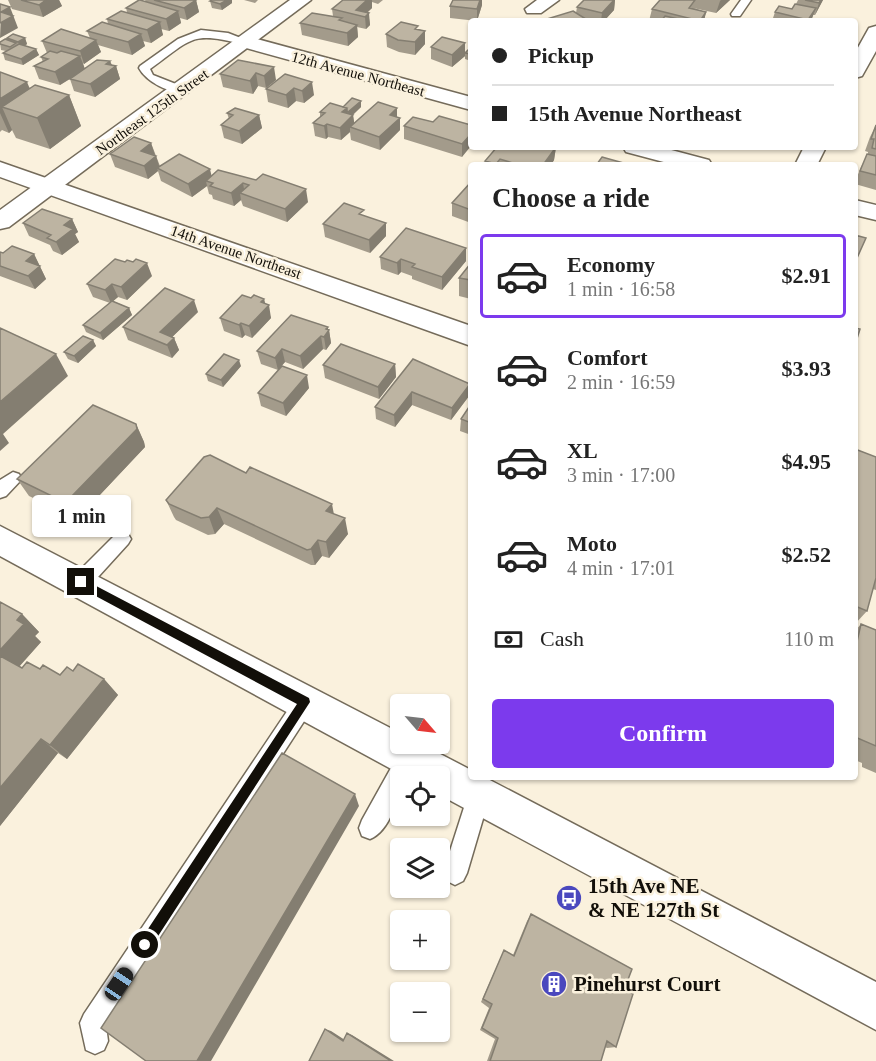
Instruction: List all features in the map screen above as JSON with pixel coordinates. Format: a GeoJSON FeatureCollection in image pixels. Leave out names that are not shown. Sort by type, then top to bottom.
{"type":"FeatureCollection","features":[{"type":"Feature","properties":{"kind":"main road","name":"Northeast 125th Street"},"geometry":{"type":"LineString","coordinates":[[0,222],[302,0]]}},
{"type":"Feature","properties":{"kind":"main road"},"geometry":{"type":"LineString","coordinates":[[858,66],[876,32]]}},
{"type":"Feature","properties":{"kind":"main road","name":"12th Avenue Northeast"},"geometry":{"type":"LineString","coordinates":[[246,42],[468,103]]}},
{"type":"Feature","properties":{"kind":"main road"},"geometry":{"type":"LineString","coordinates":[[645,150],[689,162]]}},
{"type":"Feature","properties":{"kind":"main road","name":"14th Avenue Northeast"},"geometry":{"type":"LineString","coordinates":[[0,169],[468,335]]}},
{"type":"Feature","properties":{"kind":"main road"},"geometry":{"type":"LineString","coordinates":[[858,208],[876,213]]}},
{"type":"Feature","properties":{"kind":"main road"},"geometry":{"type":"LineString","coordinates":[[0,540],[409,758],[483,786],[876,1007]]}},
{"type":"Feature","properties":{"kind":"lane"},"geometry":{"type":"LineString","coordinates":[[736,14],[746,0]]}},
{"type":"Feature","properties":{"kind":"lane"},"geometry":{"type":"LineString","coordinates":[[182,90],[149,77],[144,68],[199,32],[217,33],[246,42]]}},
{"type":"Feature","properties":{"kind":"lane"},"geometry":{"type":"LineString","coordinates":[[0,491],[13,478]]}},
{"type":"Feature","properties":{"kind":"lane"},"geometry":{"type":"LineString","coordinates":[[81,582],[122,539]]}},
{"type":"Feature","properties":{"kind":"lane"},"geometry":{"type":"LineString","coordinates":[[95,1041],[93,1023],[305,702]]}},
{"type":"Feature","properties":{"kind":"lane"},"geometry":{"type":"LineString","coordinates":[[370,828],[409,758]]}},
{"type":"Feature","properties":{"kind":"lane"},"geometry":{"type":"LineString","coordinates":[[455,873],[483,786]]}},
{"type":"Feature","properties":{"kind":"building"},"geometry":{"type":"Polygon","coordinates":[[[21,0],[46,0],[39,5],[21,0]]]}},
{"type":"Feature","properties":{"kind":"building"},"geometry":{"type":"Polygon","coordinates":[[[139,0],[178,11],[166,19],[126,8],[139,0]]]}},
{"type":"Feature","properties":{"kind":"building"},"geometry":{"type":"Polygon","coordinates":[[[154,0],[196,0],[184,8],[154,0]]]}},
{"type":"Feature","properties":{"kind":"building"},"geometry":{"type":"Polygon","coordinates":[[[227,0],[220,4],[210,1],[227,0]]]}},
{"type":"Feature","properties":{"kind":"building"},"geometry":{"type":"Polygon","coordinates":[[[343,0],[367,0],[356,10],[369,13],[365,17],[332,9],[343,0]]]}},
{"type":"Feature","properties":{"kind":"building"},"geometry":{"type":"Polygon","coordinates":[[[453,0],[480,0],[477,9],[450,6],[453,0]]]}},
{"type":"Feature","properties":{"kind":"building"},"geometry":{"type":"Polygon","coordinates":[[[584,0],[614,0],[602,13],[577,7],[584,0]]]}},
{"type":"Feature","properties":{"kind":"building"},"geometry":{"type":"Polygon","coordinates":[[[660,0],[695,0],[689,8],[706,12],[702,18],[688,18],[652,9],[660,0]]]}},
{"type":"Feature","properties":{"kind":"building"},"geometry":{"type":"Polygon","coordinates":[[[805,0],[821,0],[819,3],[805,0]]]}},
{"type":"Feature","properties":{"kind":"building"},"geometry":{"type":"Polygon","coordinates":[[[0,4],[10,7],[1,12],[13,16],[0,23],[0,4]]]}},
{"type":"Feature","properties":{"kind":"building"},"geometry":{"type":"Polygon","coordinates":[[[795,4],[816,8],[809,18],[775,12],[779,6],[792,9],[795,4]]]}},
{"type":"Feature","properties":{"kind":"building"},"geometry":{"type":"Polygon","coordinates":[[[121,11],[160,22],[147,30],[107,19],[121,11]]]}},
{"type":"Feature","properties":{"kind":"building"},"geometry":{"type":"Polygon","coordinates":[[[573,11],[584,18],[550,18],[573,11]]]}},
{"type":"Feature","properties":{"kind":"building"},"geometry":{"type":"Polygon","coordinates":[[[312,13],[342,18],[339,20],[357,25],[347,33],[300,23],[312,13]]]}},
{"type":"Feature","properties":{"kind":"building"},"geometry":{"type":"Polygon","coordinates":[[[102,22],[141,34],[128,42],[87,31],[102,22]]]}},
{"type":"Feature","properties":{"kind":"building"},"geometry":{"type":"Polygon","coordinates":[[[401,22],[418,26],[415,29],[425,31],[415,42],[398,40],[386,34],[401,22]]]}},
{"type":"Feature","properties":{"kind":"building"},"geometry":{"type":"Polygon","coordinates":[[[61,29],[96,40],[80,51],[42,41],[61,29]]]}},
{"type":"Feature","properties":{"kind":"building"},"geometry":{"type":"Polygon","coordinates":[[[13,34],[25,38],[18,42],[7,38],[13,34]]]}},
{"type":"Feature","properties":{"kind":"building"},"geometry":{"type":"Polygon","coordinates":[[[442,37],[465,43],[452,55],[431,47],[442,37]]]}},
{"type":"Feature","properties":{"kind":"building"},"geometry":{"type":"Polygon","coordinates":[[[5,39],[16,43],[10,47],[0,44],[5,39]]]}},
{"type":"Feature","properties":{"kind":"building"},"geometry":{"type":"Polygon","coordinates":[[[19,44],[36,49],[21,59],[3,53],[19,44]]]}},
{"type":"Feature","properties":{"kind":"building"},"geometry":{"type":"Polygon","coordinates":[[[50,51],[57,53],[61,51],[80,56],[55,72],[34,66],[48,59],[41,57],[50,51]]]}},
{"type":"Feature","properties":{"kind":"building"},"geometry":{"type":"Polygon","coordinates":[[[97,60],[110,61],[106,64],[116,66],[90,84],[70,79],[97,60]]]}},
{"type":"Feature","properties":{"kind":"building"},"geometry":{"type":"Polygon","coordinates":[[[238,60],[274,67],[264,76],[256,73],[250,81],[220,74],[238,60]]]}},
{"type":"Feature","properties":{"kind":"building"},"geometry":{"type":"Polygon","coordinates":[[[0,72],[27,82],[0,99],[0,72]]]}},
{"type":"Feature","properties":{"kind":"building"},"geometry":{"type":"Polygon","coordinates":[[[285,74],[312,82],[302,91],[294,88],[286,95],[266,89],[285,74]]]}},
{"type":"Feature","properties":{"kind":"building"},"geometry":{"type":"Polygon","coordinates":[[[35,85],[69,95],[37,118],[2,107],[35,85]]]}},
{"type":"Feature","properties":{"kind":"building"},"geometry":{"type":"Polygon","coordinates":[[[352,98],[361,101],[348,112],[347,108],[343,107],[352,98]]]}},
{"type":"Feature","properties":{"kind":"building"},"geometry":{"type":"Polygon","coordinates":[[[378,102],[397,108],[390,115],[400,118],[379,137],[350,127],[378,102]]]}},
{"type":"Feature","properties":{"kind":"building"},"geometry":{"type":"Polygon","coordinates":[[[330,103],[347,108],[342,112],[353,115],[340,128],[313,123],[325,113],[320,112],[330,103]]]}},
{"type":"Feature","properties":{"kind":"building"},"geometry":{"type":"Polygon","coordinates":[[[235,108],[259,115],[239,131],[221,125],[233,115],[227,113],[235,108]]]}},
{"type":"Feature","properties":{"kind":"building"},"geometry":{"type":"Polygon","coordinates":[[[439,116],[468,124],[468,137],[462,144],[404,126],[413,117],[433,122],[439,116]]]}},
{"type":"Feature","properties":{"kind":"building"},"geometry":{"type":"Polygon","coordinates":[[[876,125],[876,149],[872,148],[874,139],[871,139],[876,125]]]}},
{"type":"Feature","properties":{"kind":"building"},"geometry":{"type":"Polygon","coordinates":[[[134,137],[151,143],[141,151],[156,156],[144,166],[110,154],[134,137]]]}},
{"type":"Feature","properties":{"kind":"building"},"geometry":{"type":"Polygon","coordinates":[[[494,150],[554,150],[545,162],[510,162],[500,159],[498,162],[485,161],[494,150]]]}},
{"type":"Feature","properties":{"kind":"building"},"geometry":{"type":"Polygon","coordinates":[[[179,154],[210,169],[188,184],[157,168],[179,154]]]}},
{"type":"Feature","properties":{"kind":"building"},"geometry":{"type":"Polygon","coordinates":[[[867,154],[876,156],[876,175],[860,171],[867,154]]]}},
{"type":"Feature","properties":{"kind":"building"},"geometry":{"type":"Polygon","coordinates":[[[602,157],[620,162],[598,162],[602,157]]]}},
{"type":"Feature","properties":{"kind":"building"},"geometry":{"type":"Polygon","coordinates":[[[218,170],[256,180],[263,174],[306,189],[285,209],[240,193],[249,185],[243,183],[231,193],[210,186],[213,183],[206,181],[218,170]]]}},
{"type":"Feature","properties":{"kind":"building"},"geometry":{"type":"Polygon","coordinates":[[[468,185],[468,209],[452,203],[468,185]]]}},
{"type":"Feature","properties":{"kind":"building"},"geometry":{"type":"Polygon","coordinates":[[[344,203],[364,210],[359,214],[386,223],[369,240],[323,224],[344,203]]]}},
{"type":"Feature","properties":{"kind":"building"},"geometry":{"type":"Polygon","coordinates":[[[42,209],[72,219],[64,225],[73,229],[56,242],[47,238],[51,235],[23,223],[42,209]]]}},
{"type":"Feature","properties":{"kind":"building"},"geometry":{"type":"Polygon","coordinates":[[[406,228],[466,248],[442,277],[412,267],[415,264],[401,259],[397,263],[380,257],[406,228]]]}},
{"type":"Feature","properties":{"kind":"building"},"geometry":{"type":"Polygon","coordinates":[[[858,236],[866,238],[858,256],[858,236]]]}},
{"type":"Feature","properties":{"kind":"building"},"geometry":{"type":"Polygon","coordinates":[[[12,246],[34,254],[26,261],[40,266],[28,276],[0,266],[0,252],[3,253],[12,246]]]}},
{"type":"Feature","properties":{"kind":"building"},"geometry":{"type":"Polygon","coordinates":[[[115,259],[133,262],[136,259],[147,263],[121,287],[112,284],[105,290],[87,284],[115,259]]]}},
{"type":"Feature","properties":{"kind":"building"},"geometry":{"type":"Polygon","coordinates":[[[468,267],[468,280],[459,278],[468,267]]]}},
{"type":"Feature","properties":{"kind":"building"},"geometry":{"type":"Polygon","coordinates":[[[165,288],[194,300],[160,332],[174,338],[167,345],[123,327],[165,288]]]}},
{"type":"Feature","properties":{"kind":"building"},"geometry":{"type":"Polygon","coordinates":[[[242,295],[251,298],[254,295],[264,299],[261,302],[269,305],[249,326],[220,318],[242,295]]]}},
{"type":"Feature","properties":{"kind":"building"},"geometry":{"type":"Polygon","coordinates":[[[112,301],[129,308],[100,333],[83,325],[112,301]]]}},
{"type":"Feature","properties":{"kind":"building"},"geometry":{"type":"Polygon","coordinates":[[[291,315],[328,327],[326,329],[329,330],[324,337],[321,336],[300,356],[282,349],[275,358],[257,351],[291,315]]]}},
{"type":"Feature","properties":{"kind":"building"},"geometry":{"type":"Polygon","coordinates":[[[0,328],[56,354],[0,402],[0,328]]]}},
{"type":"Feature","properties":{"kind":"building"},"geometry":{"type":"Polygon","coordinates":[[[83,336],[93,340],[74,356],[64,352],[83,336]]]}},
{"type":"Feature","properties":{"kind":"building"},"geometry":{"type":"Polygon","coordinates":[[[341,344],[395,364],[378,387],[323,365],[341,344]]]}},
{"type":"Feature","properties":{"kind":"building"},"geometry":{"type":"Polygon","coordinates":[[[224,354],[239,360],[221,380],[206,374],[224,354]]]}},
{"type":"Feature","properties":{"kind":"building"},"geometry":{"type":"Polygon","coordinates":[[[413,359],[468,383],[468,387],[452,408],[412,392],[394,415],[375,407],[413,359]]]}},
{"type":"Feature","properties":{"kind":"building"},"geometry":{"type":"Polygon","coordinates":[[[282,366],[307,375],[283,403],[258,393],[282,366]]]}},
{"type":"Feature","properties":{"kind":"building"},"geometry":{"type":"Polygon","coordinates":[[[93,405],[136,424],[137,429],[70,498],[62,501],[17,479],[93,405]]]}},
{"type":"Feature","properties":{"kind":"building"},"geometry":{"type":"Polygon","coordinates":[[[468,408],[468,422],[461,419],[468,408]]]}},
{"type":"Feature","properties":{"kind":"building"},"geometry":{"type":"Polygon","coordinates":[[[858,450],[876,457],[876,578],[867,611],[858,607],[858,450]]]}},
{"type":"Feature","properties":{"kind":"building"},"geometry":{"type":"Polygon","coordinates":[[[210,455],[246,473],[250,467],[332,504],[326,511],[345,518],[326,542],[318,540],[311,549],[307,550],[217,508],[209,517],[201,518],[169,504],[166,500],[204,457],[210,455]]]}},
{"type":"Feature","properties":{"kind":"building"},"geometry":{"type":"Polygon","coordinates":[[[0,602],[22,614],[17,620],[24,624],[0,650],[0,602]]]}},
{"type":"Feature","properties":{"kind":"building"},"geometry":{"type":"Polygon","coordinates":[[[861,624],[876,630],[876,746],[858,738],[858,637],[861,624]]]}},
{"type":"Feature","properties":{"kind":"building"},"geometry":{"type":"Polygon","coordinates":[[[0,656],[22,668],[27,662],[40,669],[43,665],[60,675],[67,667],[73,671],[78,664],[104,679],[50,745],[41,739],[0,788],[0,656]]]}},
{"type":"Feature","properties":{"kind":"building"},"geometry":{"type":"Polygon","coordinates":[[[282,753],[355,794],[197,1061],[146,1061],[101,1028],[282,753]]]}},
{"type":"Feature","properties":{"kind":"building","name":"Pinehurst Court"},"geometry":{"type":"Polygon","coordinates":[[[531,914],[632,969],[624,990],[633,994],[616,1047],[607,1041],[601,1061],[490,1061],[498,1038],[482,1028],[492,1004],[483,999],[504,950],[514,956],[531,914]]]}},
{"type":"Feature","properties":{"kind":"building"},"geometry":{"type":"Polygon","coordinates":[[[325,1029],[343,1041],[347,1033],[391,1061],[309,1061],[325,1029]]]}},
{"type":"Feature","properties":{"kind":"place","name":"15th Ave NE & NE 127th St"},"geometry":{"type":"Point","coordinates":[569,898]}},
{"type":"Feature","properties":{"kind":"place","name":"Pinehurst Court"},"geometry":{"type":"Point","coordinates":[554,984]}},
{"type":"Feature","properties":{"kind":"route"},"geometry":{"type":"LineString","coordinates":[[81,582],[305,702],[145,945]]}}]}
